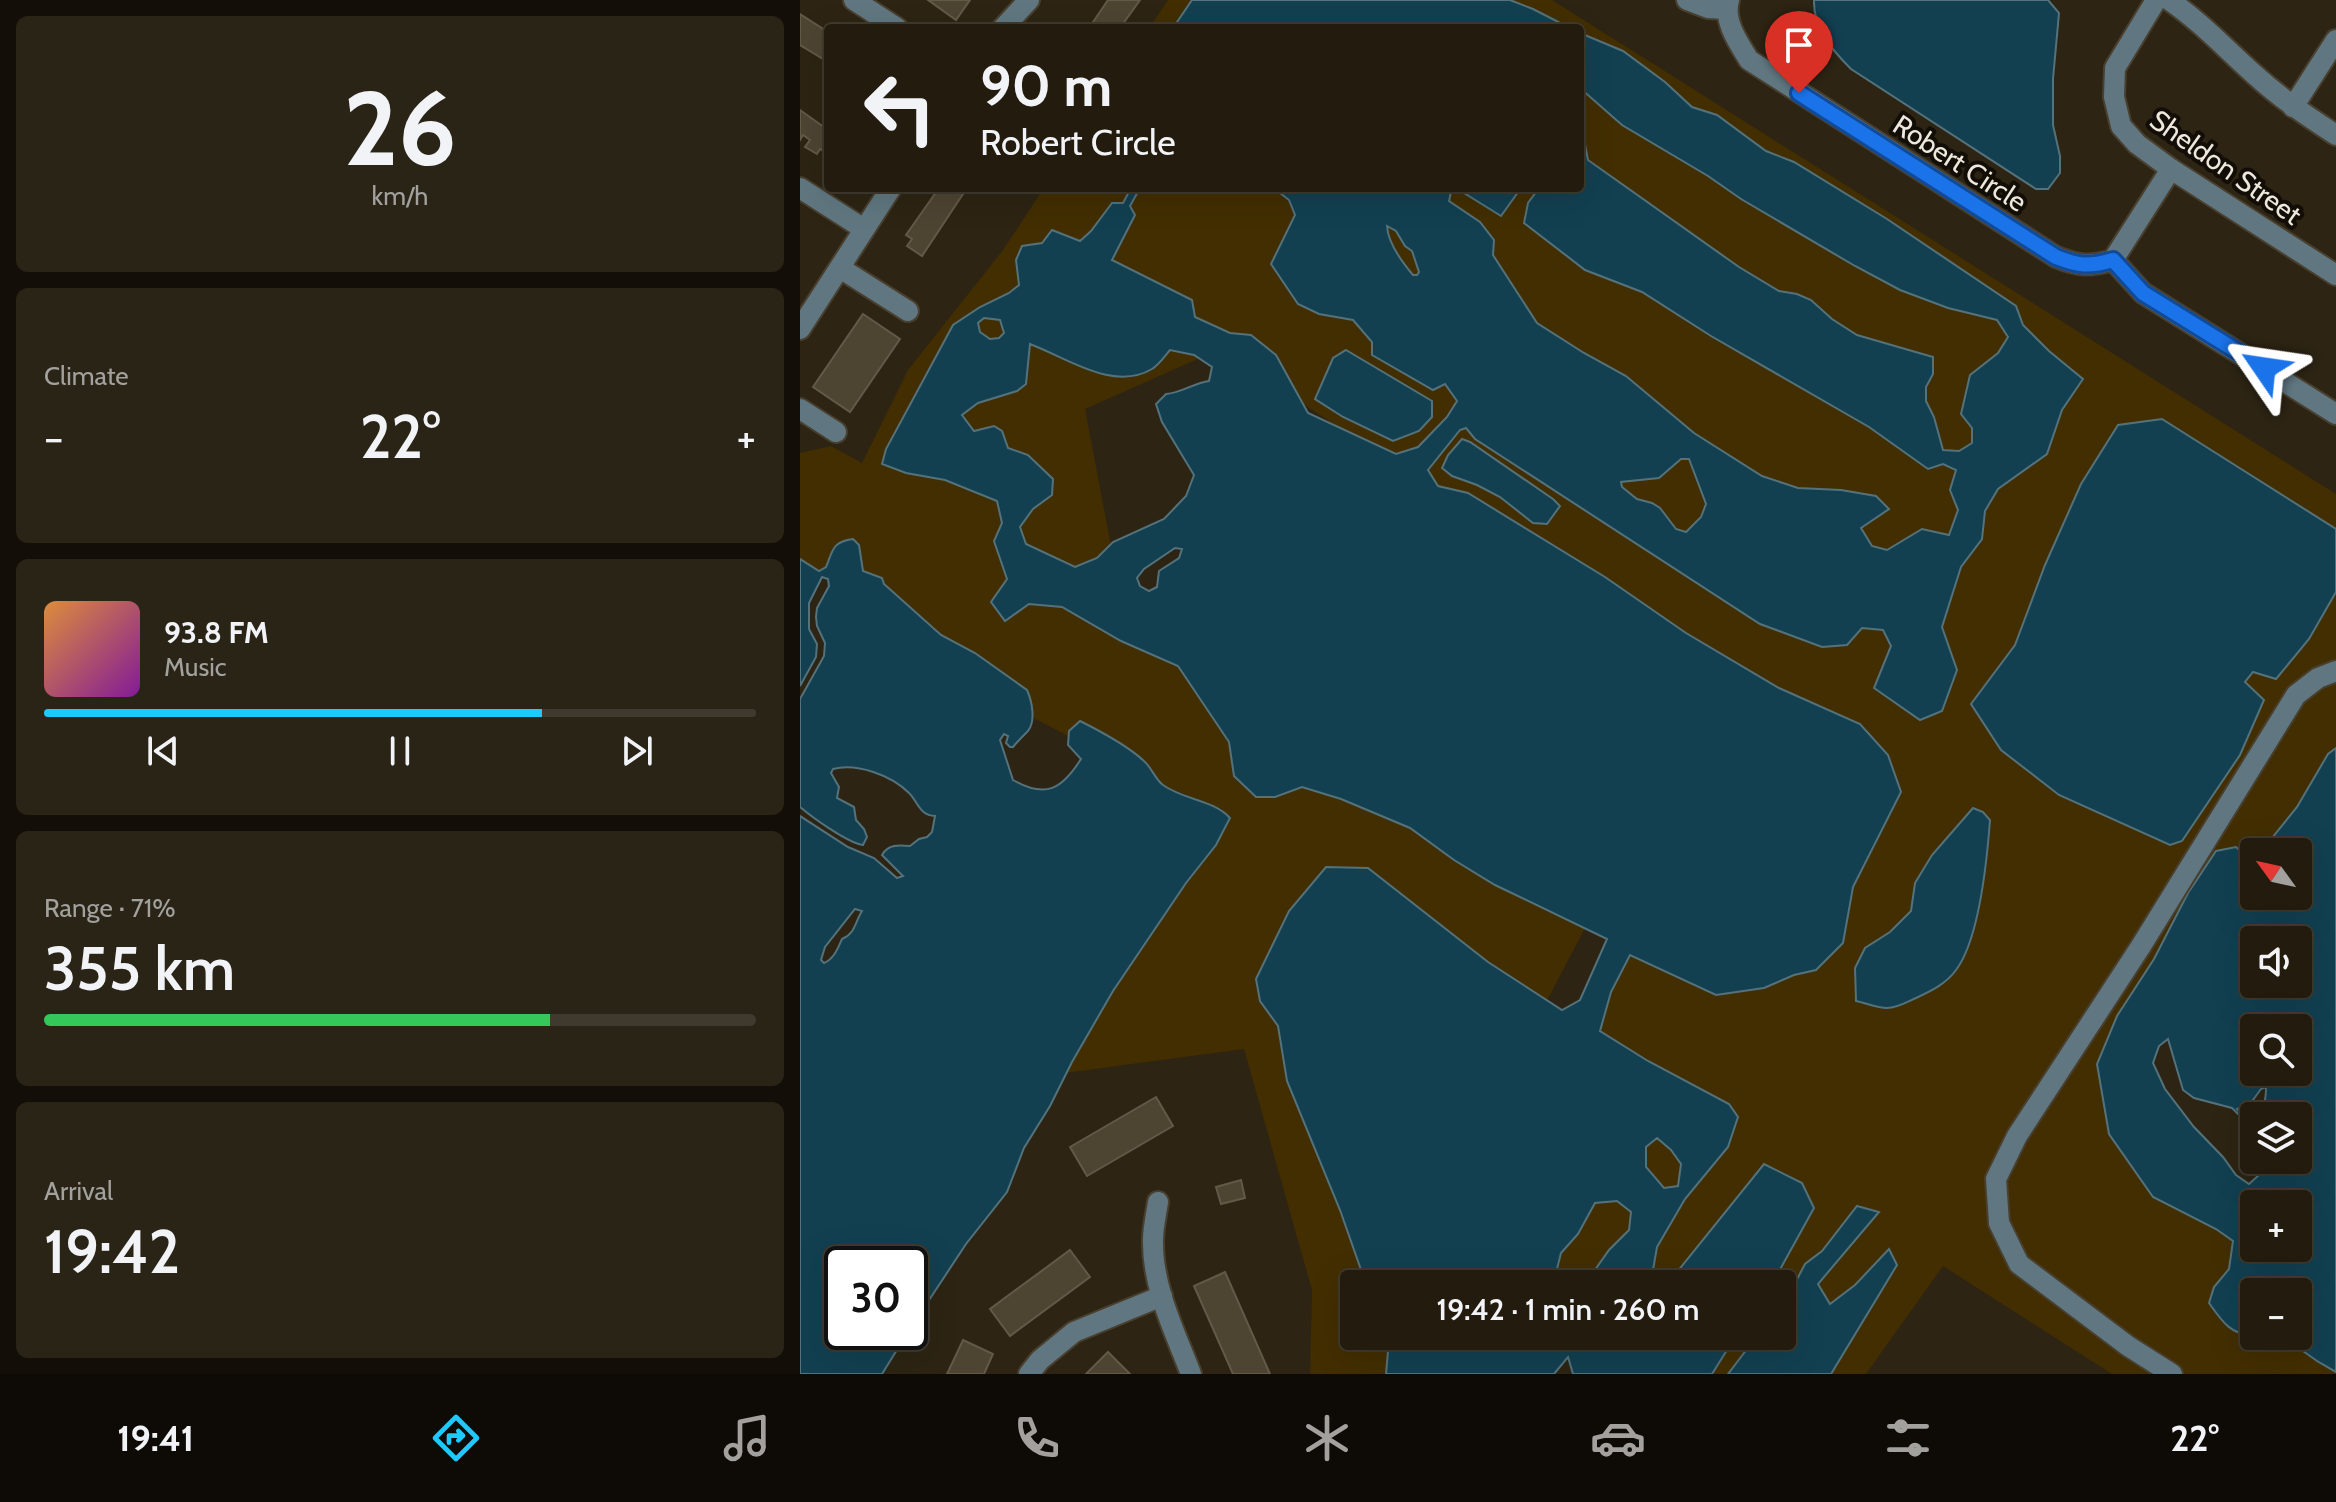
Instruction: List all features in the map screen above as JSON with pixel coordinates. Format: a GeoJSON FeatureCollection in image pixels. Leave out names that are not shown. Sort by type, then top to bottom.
{"type":"FeatureCollection","features":[{"type":"Feature","properties":{"kind":"street"},"geometry":{"type":"LineString","coordinates":[[854,0],[891,24]]}},
{"type":"Feature","properties":{"kind":"street"},"geometry":{"type":"LineString","coordinates":[[1007,24],[1029,0]]}},
{"type":"Feature","properties":{"kind":"street"},"geometry":{"type":"LineString","coordinates":[[1687,0],[1708,8],[1728,4]]}},
{"type":"Feature","properties":{"kind":"street","name":"Sheldon Street"},"geometry":{"type":"LineString","coordinates":[[2156,0],[2115,68],[2114,97],[2121,126],[2137,144],[2171,169],[2336,275]]}},
{"type":"Feature","properties":{"kind":"street"},"geometry":{"type":"LineString","coordinates":[[2169,0],[2192,15],[2293,107],[2336,135]]}},
{"type":"Feature","properties":{"kind":"street","name":"Robert Circle"},"geometry":{"type":"LineString","coordinates":[[1728,4],[1735,37],[1749,60],[1773,77],[2056,257],[2076,265],[2093,266],[2113,260]]}},
{"type":"Feature","properties":{"kind":"street"},"geometry":{"type":"LineString","coordinates":[[2293,107],[2336,40]]}},
{"type":"Feature","properties":{"kind":"street"},"geometry":{"type":"LineString","coordinates":[[2171,169],[2113,260],[2143,293],[2336,414]]}},
{"type":"Feature","properties":{"kind":"street"},"geometry":{"type":"LineString","coordinates":[[800,188],[864,229]]}},
{"type":"Feature","properties":{"kind":"street"},"geometry":{"type":"LineString","coordinates":[[800,329],[888,192]]}},
{"type":"Feature","properties":{"kind":"street"},"geometry":{"type":"LineString","coordinates":[[840,268],[908,311]]}},
{"type":"Feature","properties":{"kind":"street"},"geometry":{"type":"LineString","coordinates":[[800,409],[836,432]]}},
{"type":"Feature","properties":{"kind":"street"},"geometry":{"type":"LineString","coordinates":[[2172,1374],[2128,1346],[2019,1264],[1999,1223],[1996,1179],[2017,1136],[2141,946],[2296,695],[2318,678],[2336,671]]}},
{"type":"Feature","properties":{"kind":"street"},"geometry":{"type":"LineString","coordinates":[[1158,1202],[1153,1239],[1154,1266],[1191,1374]]}},
{"type":"Feature","properties":{"kind":"street"},"geometry":{"type":"LineString","coordinates":[[1029,1374],[1040,1360],[1074,1332],[1162,1296]]}},
{"type":"Feature","properties":{"kind":"shaded area"},"geometry":{"type":"Polygon","coordinates":[[[1168,0],[1552,0],[2336,494],[2336,541],[2220,691],[2336,557],[2336,828],[2312,843],[2312,838],[2240,838],[2240,903],[2113,1063],[2240,1225],[2240,1262],[2252,1262],[2252,1278],[2240,1278],[2240,1350],[2312,1350],[2312,1342],[2336,1353],[2336,1374],[2112,1374],[1943,1266],[1866,1374],[1821,1374],[1796,1347],[1796,1270],[1547,1270],[1599,1032],[1611,992],[1630,955],[1852,871],[1890,792],[1220,349],[1085,409],[1122,603],[1598,903],[1406,1270],[1340,1270],[1340,1350],[1426,1350],[1435,1374],[1310,1374],[1312,1290],[1244,1049],[1035,1077],[1222,809],[1162,785],[1022,712],[842,568],[800,575],[800,453],[831,446],[862,463],[908,370],[1003,250],[1041,192],[1584,192],[1584,24],[1152,24],[1168,0]]]}},
{"type":"Feature","properties":{"kind":"shaded area"},"geometry":{"type":"Polygon","coordinates":[[[1712,1350],[1769,1350],[1751,1374],[1696,1374],[1712,1350]]]}},
{"type":"Feature","properties":{"kind":"water"},"geometry":{"type":"Polygon","coordinates":[[[1192,0],[1510,0],[1562,24],[1176,24],[1192,0]]]}},
{"type":"Feature","properties":{"kind":"water"},"geometry":{"type":"Polygon","coordinates":[[[1814,0],[2048,0],[2059,13],[2053,79],[2053,125],[2060,156],[2060,173],[2048,189],[2036,189],[1851,69],[1820,29],[1814,0]]]}},
{"type":"Feature","properties":{"kind":"water"},"geometry":{"type":"Polygon","coordinates":[[[1584,35],[1623,51],[1692,107],[1717,115],[1766,151],[1794,162],[1887,219],[2016,306],[2023,325],[2083,379],[2062,410],[2047,454],[1998,489],[1985,511],[1982,539],[1961,567],[1942,627],[1957,670],[1942,711],[1920,720],[1874,688],[1891,646],[1883,630],[1862,628],[1847,645],[1822,647],[1760,624],[1475,439],[1466,428],[1460,430],[1428,470],[1438,486],[1468,493],[1605,577],[1686,633],[1779,688],[1860,724],[1888,755],[1901,792],[1853,887],[1843,943],[1816,970],[1794,975],[1764,988],[1716,995],[1630,955],[1611,992],[1600,1031],[1648,1061],[1729,1104],[1738,1117],[1728,1147],[1685,1199],[1657,1247],[1653,1270],[1595,1270],[1629,1230],[1631,1212],[1617,1201],[1595,1203],[1578,1234],[1561,1253],[1557,1270],[1361,1270],[1287,1081],[1278,1026],[1260,1001],[1256,979],[1289,911],[1326,867],[1368,868],[1488,962],[1562,1010],[1580,1000],[1607,939],[1495,885],[1410,828],[1341,799],[1302,787],[1275,797],[1256,797],[1234,776],[1229,742],[1178,666],[1121,641],[1062,607],[1029,604],[1005,621],[991,602],[1007,579],[994,541],[1002,523],[997,501],[945,480],[906,473],[882,464],[886,449],[953,325],[1019,285],[1016,260],[1022,246],[1042,243],[1052,230],[1080,241],[1112,203],[1123,203],[1129,192],[1138,192],[1130,206],[1135,215],[1112,260],[1192,300],[1195,317],[1230,333],[1251,335],[1276,355],[1308,413],[1396,454],[1418,447],[1447,417],[1457,401],[1445,384],[1433,390],[1372,355],[1372,342],[1353,320],[1319,314],[1298,304],[1271,264],[1295,215],[1289,200],[1279,192],[1451,192],[1449,201],[1480,222],[1494,240],[1493,255],[1537,323],[1626,376],[1694,433],[1762,476],[1798,488],[1876,496],[1889,509],[1861,528],[1872,546],[1887,550],[1922,529],[1949,535],[1958,510],[1950,490],[1956,470],[1943,464],[1928,469],[1869,427],[1711,336],[1642,292],[1585,270],[1524,223],[1528,203],[1536,192],[1584,192],[1584,140],[1588,160],[1739,267],[1779,291],[1811,300],[1832,319],[1857,335],[1933,357],[1933,374],[1926,387],[1926,401],[1943,450],[1959,451],[1972,443],[1972,428],[1961,414],[1970,375],[1998,353],[2008,337],[1997,320],[1948,308],[1900,290],[1741,199],[1622,125],[1584,92],[1584,35]],[[1387,226],[1400,258],[1413,275],[1417,275],[1419,272],[1412,251],[1396,231],[1387,226]],[[984,318],[978,323],[980,332],[990,339],[999,338],[1004,333],[1000,320],[984,318]],[[1030,344],[1026,384],[1017,391],[978,403],[962,415],[974,431],[994,426],[1002,431],[1008,448],[1028,455],[1053,479],[1052,495],[1033,509],[1020,527],[1026,544],[1075,567],[1097,558],[1113,542],[1164,519],[1186,496],[1194,475],[1162,422],[1156,404],[1166,394],[1209,381],[1212,367],[1194,355],[1170,350],[1152,369],[1137,375],[1106,375],[1030,344]],[[1681,459],[1659,478],[1621,482],[1622,487],[1637,499],[1660,508],[1676,529],[1686,532],[1701,517],[1706,504],[1689,459],[1681,459]],[[1175,548],[1144,569],[1137,578],[1140,586],[1149,591],[1157,587],[1159,571],[1179,558],[1182,549],[1175,548]],[[1657,1138],[1646,1147],[1646,1167],[1664,1188],[1678,1186],[1681,1164],[1657,1138]]]}},
{"type":"Feature","properties":{"kind":"water"},"geometry":{"type":"Polygon","coordinates":[[[1462,192],[1518,192],[1501,216],[1462,192]]]}},
{"type":"Feature","properties":{"kind":"water"},"geometry":{"type":"Polygon","coordinates":[[[1346,350],[1432,401],[1432,417],[1419,431],[1393,441],[1343,417],[1315,399],[1333,358],[1346,350]]]}},
{"type":"Feature","properties":{"kind":"water"},"geometry":{"type":"Polygon","coordinates":[[[2162,419],[2336,529],[2336,592],[2309,639],[2276,679],[2253,672],[2245,682],[2264,700],[2240,755],[2182,841],[2170,845],[2059,795],[2001,750],[1971,704],[2015,645],[2045,565],[2081,484],[2118,425],[2162,419]]]}},
{"type":"Feature","properties":{"kind":"water"},"geometry":{"type":"Polygon","coordinates":[[[1462,439],[1560,506],[1547,524],[1533,523],[1500,497],[1452,476],[1442,468],[1448,455],[1462,439]]]}},
{"type":"Feature","properties":{"kind":"water"},"geometry":{"type":"Polygon","coordinates":[[[853,539],[859,545],[863,571],[882,578],[884,584],[941,635],[975,653],[1027,690],[1032,711],[1028,731],[1013,747],[1006,743],[1008,736],[1004,734],[1000,740],[1013,780],[1044,790],[1067,778],[1081,759],[1068,745],[1069,731],[1080,721],[1137,755],[1163,785],[1216,807],[1230,818],[1216,845],[1186,883],[1113,991],[1024,1148],[1007,1192],[966,1244],[928,1302],[928,1246],[824,1246],[824,1350],[897,1350],[882,1374],[800,1374],[800,816],[848,847],[874,858],[897,878],[903,876],[882,855],[884,851],[891,847],[910,846],[927,837],[932,832],[935,816],[923,811],[909,793],[893,781],[873,772],[852,768],[833,769],[831,773],[839,787],[837,798],[854,807],[856,820],[864,829],[867,837],[863,845],[840,835],[800,807],[800,699],[824,656],[825,643],[816,617],[817,608],[829,586],[828,579],[822,577],[809,603],[809,629],[817,644],[816,657],[800,686],[800,559],[819,571],[826,567],[834,548],[841,542],[853,539]],[[855,909],[825,947],[821,960],[824,963],[833,956],[842,939],[852,931],[862,911],[855,909]]]}},
{"type":"Feature","properties":{"kind":"water"},"geometry":{"type":"Polygon","coordinates":[[[2336,748],[2336,1372],[2302,1350],[2312,1350],[2312,1278],[2240,1278],[2240,1333],[2227,1326],[2218,1315],[2209,1303],[2214,1287],[2229,1269],[2233,1241],[2153,1197],[2109,1134],[2097,1064],[2117,1016],[2154,959],[2188,893],[2216,851],[2236,847],[2240,851],[2240,910],[2312,910],[2312,838],[2272,838],[2297,807],[2328,754],[2336,748]]]}},
{"type":"Feature","properties":{"kind":"water"},"geometry":{"type":"Polygon","coordinates":[[[1973,808],[1983,812],[1990,820],[1987,856],[1977,919],[1956,970],[1938,987],[1898,1006],[1883,1008],[1856,1001],[1855,968],[1865,948],[1890,932],[1911,911],[1915,883],[1932,855],[1973,808]]]}},
{"type":"Feature","properties":{"kind":"water"},"geometry":{"type":"Polygon","coordinates":[[[1764,1164],[1802,1183],[1814,1208],[1780,1270],[1679,1270],[1764,1164]]]}},
{"type":"Feature","properties":{"kind":"water"},"geometry":{"type":"Polygon","coordinates":[[[1857,1206],[1879,1212],[1818,1284],[1830,1304],[1855,1285],[1889,1249],[1897,1265],[1831,1374],[1728,1374],[1746,1350],[1796,1350],[1796,1281],[1805,1264],[1822,1251],[1857,1206]]]}},
{"type":"Feature","properties":{"kind":"water"},"geometry":{"type":"Polygon","coordinates":[[[1727,1350],[1712,1374],[1573,1374],[1568,1357],[1554,1374],[1386,1374],[1388,1351],[1727,1350]]]}},
{"type":"Feature","properties":{"kind":"building"},"geometry":{"type":"Polygon","coordinates":[[[928,0],[970,0],[956,20],[928,0]]]}},
{"type":"Feature","properties":{"kind":"building"},"geometry":{"type":"Polygon","coordinates":[[[1108,0],[1140,0],[1123,24],[1092,24],[1108,0]]]}},
{"type":"Feature","properties":{"kind":"building"},"geometry":{"type":"Polygon","coordinates":[[[800,14],[824,29],[824,60],[800,45],[800,14]]]}},
{"type":"Feature","properties":{"kind":"building"},"geometry":{"type":"Polygon","coordinates":[[[800,110],[824,127],[824,152],[820,149],[817,154],[805,147],[810,140],[803,135],[800,140],[800,110]]]}},
{"type":"Feature","properties":{"kind":"building"},"geometry":{"type":"Polygon","coordinates":[[[936,192],[964,192],[922,256],[907,246],[912,239],[906,235],[936,192]]]}},
{"type":"Feature","properties":{"kind":"building"},"geometry":{"type":"Polygon","coordinates":[[[863,314],[900,339],[850,412],[813,387],[863,314]]]}},
{"type":"Feature","properties":{"kind":"building"},"geometry":{"type":"Polygon","coordinates":[[[1156,1097],[1173,1126],[1087,1176],[1070,1147],[1156,1097]]]}},
{"type":"Feature","properties":{"kind":"building"},"geometry":{"type":"Polygon","coordinates":[[[1241,1180],[1245,1198],[1221,1204],[1216,1187],[1241,1180]]]}},
{"type":"Feature","properties":{"kind":"building"},"geometry":{"type":"Polygon","coordinates":[[[1070,1250],[1090,1277],[1010,1336],[990,1309],[1070,1250]]]}},
{"type":"Feature","properties":{"kind":"building"},"geometry":{"type":"Polygon","coordinates":[[[1225,1272],[1270,1374],[1233,1374],[1194,1286],[1225,1272]]]}},
{"type":"Feature","properties":{"kind":"building"},"geometry":{"type":"Polygon","coordinates":[[[963,1340],[993,1354],[984,1374],[947,1374],[963,1340]]]}},
{"type":"Feature","properties":{"kind":"building"},"geometry":{"type":"Polygon","coordinates":[[[1108,1352],[1130,1374],[1086,1374],[1108,1352]]]}},
{"type":"Feature","properties":{"kind":"route"},"geometry":{"type":"LineString","coordinates":[[1799,93],[2056,257],[2076,265],[2093,266],[2113,260],[2143,293],[2264,368]]}}]}
